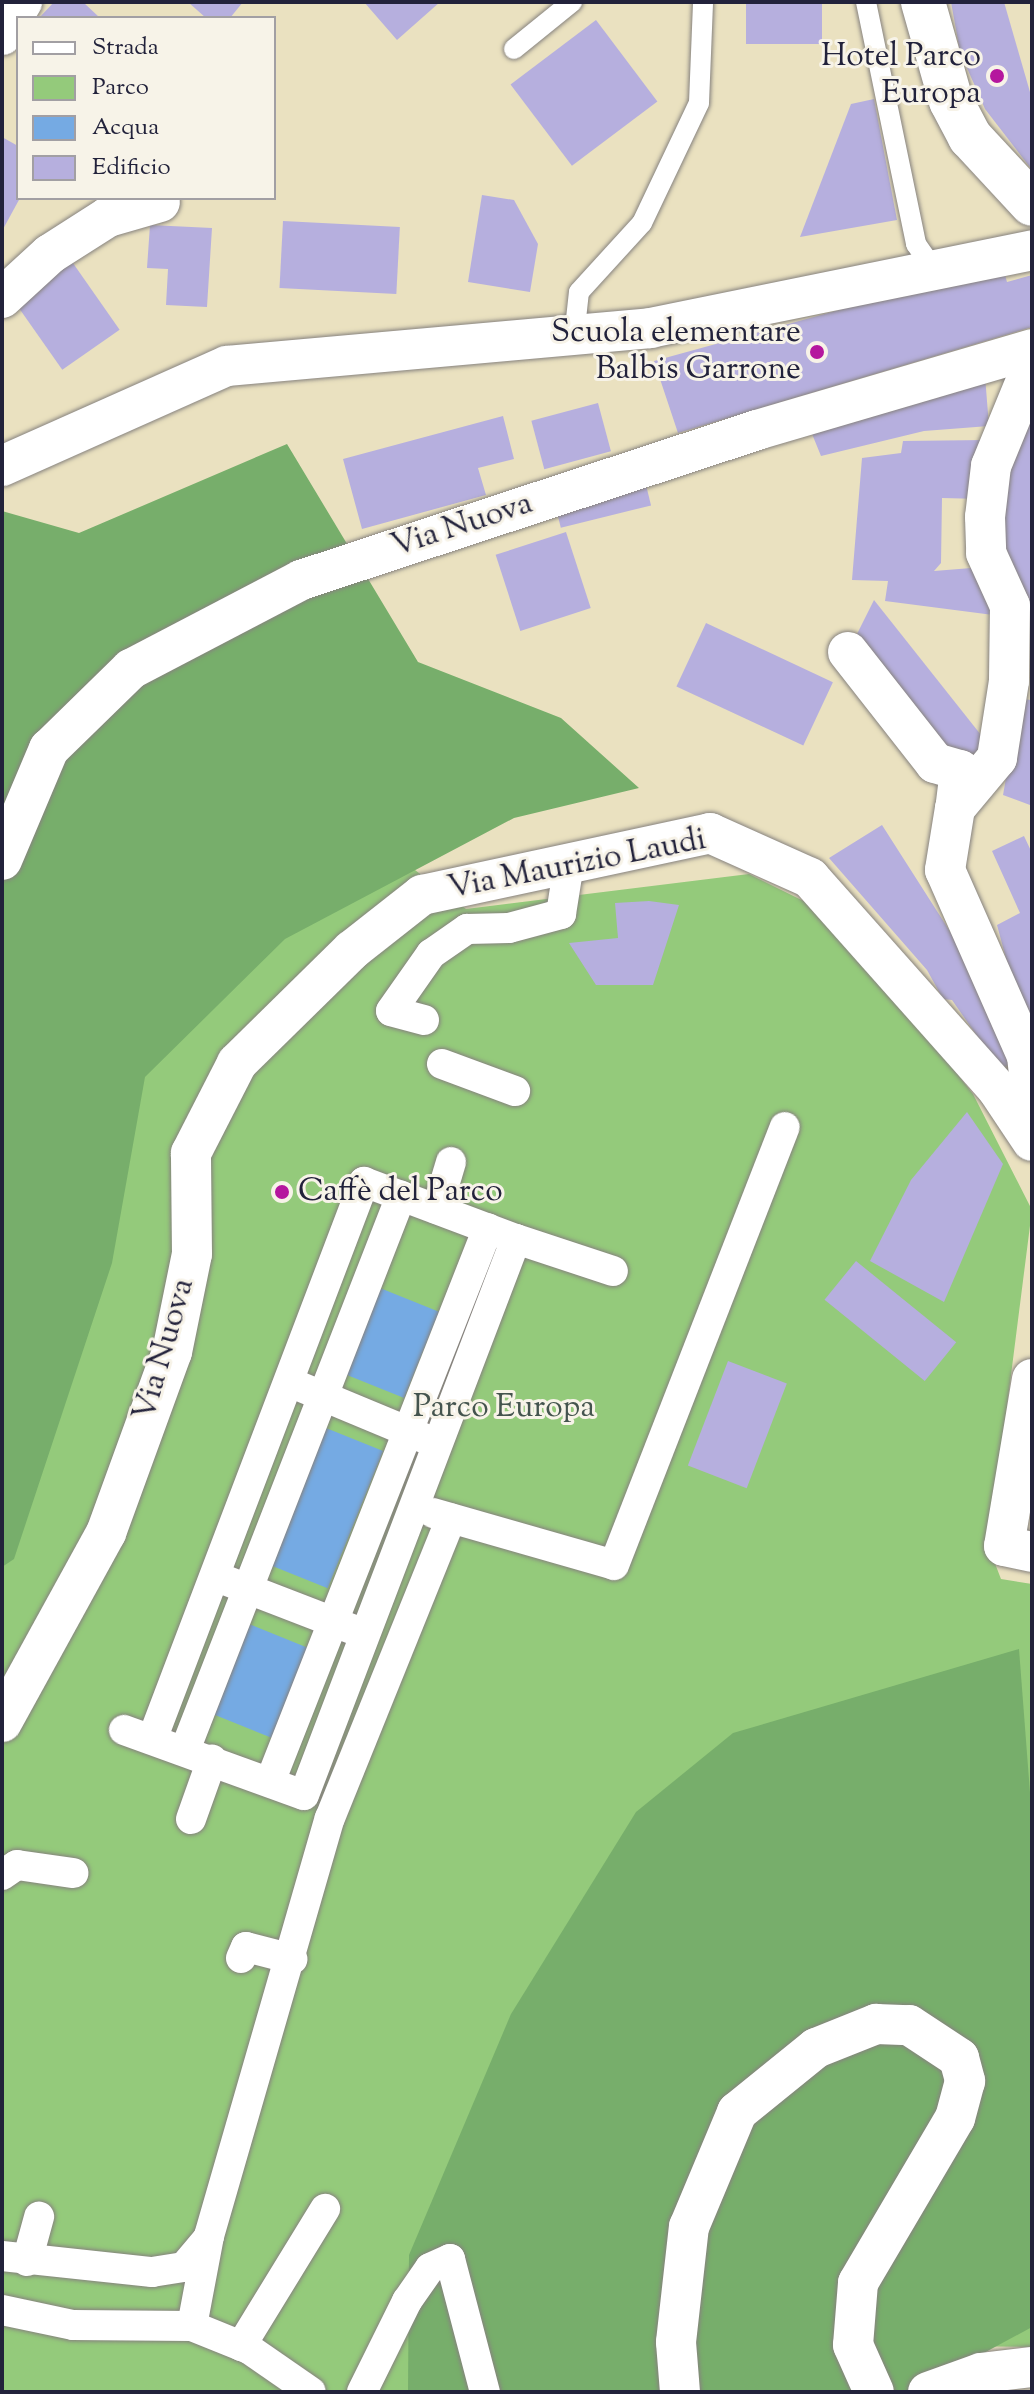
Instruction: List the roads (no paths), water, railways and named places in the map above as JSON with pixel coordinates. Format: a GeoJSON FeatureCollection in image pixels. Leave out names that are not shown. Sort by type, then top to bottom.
{"type":"FeatureCollection","features":[{"type":"Feature","properties":{"kind":"street"},"geometry":{"type":"LineString","coordinates":[[2,35],[22,2]]}},
{"type":"Feature","properties":{"kind":"street"},"geometry":{"type":"LineString","coordinates":[[923,2],[951,101],[970,137],[1032,204]]}},
{"type":"Feature","properties":{"kind":"street"},"geometry":{"type":"LineString","coordinates":[[2,298],[50,254],[108,217],[160,202]]}},
{"type":"Feature","properties":{"kind":"street"},"geometry":{"type":"LineString","coordinates":[[2,466],[227,366],[574,337],[935,271],[1032,250]]}},
{"type":"Feature","properties":{"kind":"street","name":"Via Nuova"},"geometry":{"type":"LineString","coordinates":[[2,860],[49,749],[131,669],[301,580],[757,430],[1032,349]]}},
{"type":"Feature","properties":{"kind":"street"},"geometry":{"type":"LineString","coordinates":[[955,808],[997,758],[1021,616],[986,553],[985,517],[991,466],[1032,366]]}},
{"type":"Feature","properties":{"kind":"street"},"geometry":{"type":"LineString","coordinates":[[848,652],[935,763],[960,770],[945,870],[1027,1056],[1032,1101]]}},
{"type":"Feature","properties":{"kind":"street","name":"Via Maurizio Laudi"},"geometry":{"type":"LineString","coordinates":[[422,895],[549,876],[710,833],[810,878],[998,1090],[1032,1141]]}},
{"type":"Feature","properties":{"kind":"street"},"geometry":{"type":"LineString","coordinates":[[424,1020],[391,1011],[431,954],[467,929],[509,928],[561,914],[549,876]]}},
{"type":"Feature","properties":{"kind":"street","name":"Via Nuova"},"geometry":{"type":"LineString","coordinates":[[2,1722],[106,1533],[172,1352],[192,1254],[191,1153],[230,1076],[352,950],[422,895]]}},
{"type":"Feature","properties":{"kind":"street"},"geometry":{"type":"LineString","coordinates":[[442,1064],[481,1066],[515,1091]]}},
{"type":"Feature","properties":{"kind":"street"},"geometry":{"type":"LineString","coordinates":[[414,1507],[614,1565],[785,1127]]}},
{"type":"Feature","properties":{"kind":"street"},"geometry":{"type":"LineString","coordinates":[[437,1209],[451,1162]]}},
{"type":"Feature","properties":{"kind":"street"},"geometry":{"type":"LineString","coordinates":[[336,1806],[138,1734],[214,1576],[364,1182],[516,1239],[613,1271]]}},
{"type":"Feature","properties":{"kind":"street"},"geometry":{"type":"LineString","coordinates":[[191,1819],[198,1755],[245,1588],[319,1395],[401,1196]]}},
{"type":"Feature","properties":{"kind":"street"},"geometry":{"type":"LineString","coordinates":[[270,1782],[488,1228]]}},
{"type":"Feature","properties":{"kind":"street"},"geometry":{"type":"LineString","coordinates":[[304,1795],[516,1239]]}},
{"type":"Feature","properties":{"kind":"street"},"geometry":{"type":"LineString","coordinates":[[1032,1379],[1004,1546],[1032,1552]]}},
{"type":"Feature","properties":{"kind":"street"},"geometry":{"type":"LineString","coordinates":[[288,1382],[438,1444]]}},
{"type":"Feature","properties":{"kind":"street"},"geometry":{"type":"LineString","coordinates":[[192,2326],[209,2236],[336,1806],[451,1518]]}},
{"type":"Feature","properties":{"kind":"street"},"geometry":{"type":"LineString","coordinates":[[214,1576],[366,1635]]}},
{"type":"Feature","properties":{"kind":"street"},"geometry":{"type":"LineString","coordinates":[[2,1875],[17,1865],[73,1873]]}},
{"type":"Feature","properties":{"kind":"street"},"geometry":{"type":"LineString","coordinates":[[241,1958],[246,1947],[292,1959]]}},
{"type":"Feature","properties":{"kind":"street"},"geometry":{"type":"LineString","coordinates":[[680,2392],[676,2342],[689,2227],[737,2112],[816,2048],[876,2024],[909,2025],[959,2058],[965,2081],[955,2118],[858,2283],[853,2345],[874,2392]]}},
{"type":"Feature","properties":{"kind":"street"},"geometry":{"type":"LineString","coordinates":[[241,2346],[325,2209]]}},
{"type":"Feature","properties":{"kind":"street"},"geometry":{"type":"LineString","coordinates":[[39,2217],[15,2258],[152,2272],[184,2267],[209,2236]]}},
{"type":"Feature","properties":{"kind":"street"},"geometry":{"type":"LineString","coordinates":[[362,2392],[415,2290],[430,2268],[450,2259],[485,2392]]}},
{"type":"Feature","properties":{"kind":"street"},"geometry":{"type":"LineString","coordinates":[[2,2310],[73,2325],[192,2326],[241,2346],[311,2392]]}},
{"type":"Feature","properties":{"kind":"street"},"geometry":{"type":"LineString","coordinates":[[928,2392],[981,2373],[1032,2367]]}},
{"type":"Feature","properties":{"kind":"lane"},"geometry":{"type":"LineString","coordinates":[[514,49],[572,2]]}},
{"type":"Feature","properties":{"kind":"lane"},"geometry":{"type":"LineString","coordinates":[[574,337],[579,292],[620,255],[642,223],[699,103],[703,2]]}},
{"type":"Feature","properties":{"kind":"lane"},"geometry":{"type":"LineString","coordinates":[[866,2],[916,244],[935,271]]}},
{"type":"Feature","properties":{"kind":"water"},"geometry":{"type":"Polygon","coordinates":[[[375,1286],[439,1312],[404,1398],[340,1372],[375,1286]]]}},
{"type":"Feature","properties":{"kind":"water"},"geometry":{"type":"Polygon","coordinates":[[[321,1426],[383,1451],[328,1588],[266,1563],[321,1426]]]}},
{"type":"Feature","properties":{"kind":"water"},"geometry":{"type":"Polygon","coordinates":[[[244,1622],[309,1648],[273,1738],[208,1712],[244,1622]]]}},
{"type":"Feature","properties":{"kind":"place","name":"Hotel Parco Europa"},"geometry":{"type":"Point","coordinates":[997,76]}},
{"type":"Feature","properties":{"kind":"place","name":"Scuola elementare Balbis Garrone"},"geometry":{"type":"Point","coordinates":[817,352]}},
{"type":"Feature","properties":{"kind":"place","name":"Caffè del Parco"},"geometry":{"type":"Point","coordinates":[282,1192]}},
{"type":"Feature","properties":{"kind":"park label","name":"Parco Europa"},"geometry":{"type":"Point","coordinates":[504,1408]}}]}
